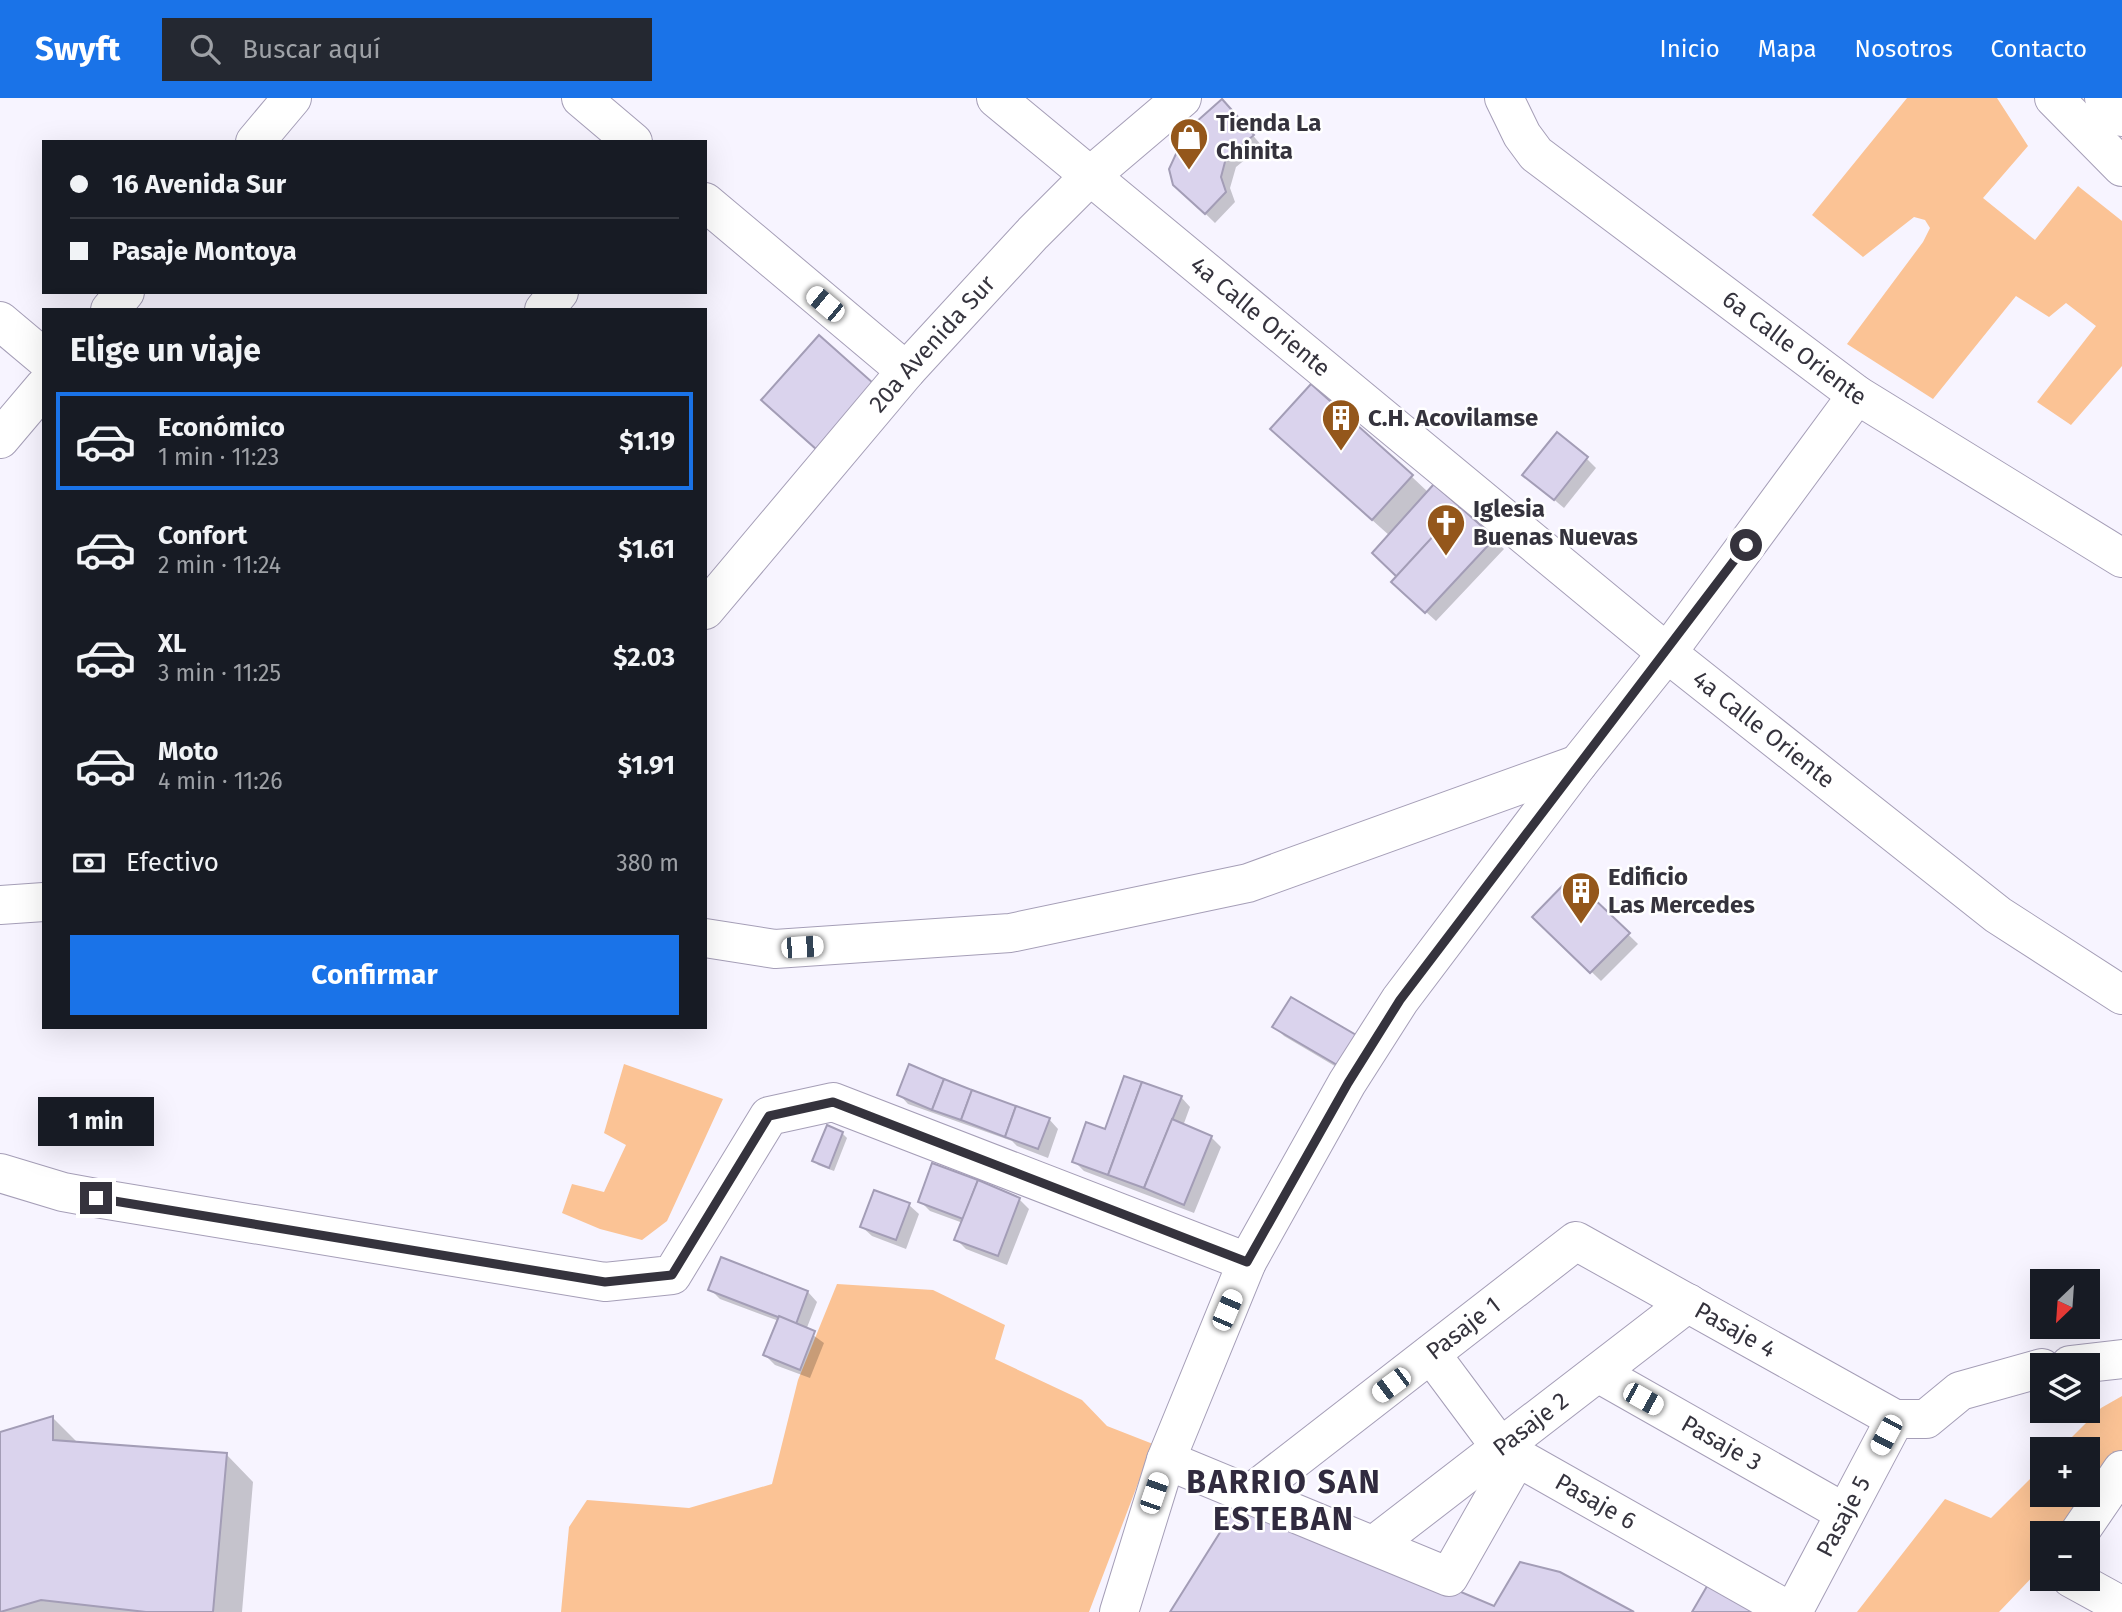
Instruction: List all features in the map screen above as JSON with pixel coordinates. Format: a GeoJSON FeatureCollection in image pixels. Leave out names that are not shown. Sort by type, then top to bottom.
{"type":"FeatureCollection","features":[{"type":"Feature","properties":{"kind":"main road"},"geometry":{"type":"LineString","coordinates":[[257,140],[292,98]]}},
{"type":"Feature","properties":{"kind":"main road"},"geometry":{"type":"LineString","coordinates":[[581,98],[631,140]]}},
{"type":"Feature","properties":{"kind":"main road","name":"4a Calle Oriente"},"geometry":{"type":"LineString","coordinates":[[996,98],[1667,653],[1998,915],[2122,995]]}},
{"type":"Feature","properties":{"kind":"main road","name":"20a Avenida Sur"},"geometry":{"type":"LineString","coordinates":[[707,608],[906,371],[1089,177],[1182,98]]}},
{"type":"Feature","properties":{"kind":"main road","name":"6a Calle Oriente"},"geometry":{"type":"LineString","coordinates":[[1504,98],[1522,135],[1536,154],[1857,395],[2122,558]]}},
{"type":"Feature","properties":{"kind":"main road"},"geometry":{"type":"LineString","coordinates":[[2054,98],[2122,167]]}},
{"type":"Feature","properties":{"kind":"main road"},"geometry":{"type":"LineString","coordinates":[[2104,98],[2122,117]]}},
{"type":"Feature","properties":{"kind":"main road"},"geometry":{"type":"LineString","coordinates":[[707,204],[906,371]]}},
{"type":"Feature","properties":{"kind":"main road"},"geometry":{"type":"LineString","coordinates":[[112,308],[123,294]]}},
{"type":"Feature","properties":{"kind":"main road"},"geometry":{"type":"LineString","coordinates":[[546,308],[557,294]]}},
{"type":"Feature","properties":{"kind":"main road"},"geometry":{"type":"LineString","coordinates":[[0,321],[42,356]]}},
{"type":"Feature","properties":{"kind":"main road"},"geometry":{"type":"LineString","coordinates":[[0,439],[42,389]]}},
{"type":"Feature","properties":{"kind":"main road"},"geometry":{"type":"LineString","coordinates":[[1119,1612],[1166,1460],[1247,1262],[1348,1083],[1400,1000],[1578,764],[1667,653],[1857,395]]}},
{"type":"Feature","properties":{"kind":"main road"},"geometry":{"type":"LineString","coordinates":[[707,938],[775,949],[1023,930],[1248,883],[1578,764]]}},
{"type":"Feature","properties":{"kind":"main road"},"geometry":{"type":"LineString","coordinates":[[0,1172],[85,1196],[605,1282],[672,1275],[769,1116],[833,1102],[1247,1262]]}},
{"type":"Feature","properties":{"kind":"main road","name":"Pasaje 4"},"geometry":{"type":"LineString","coordinates":[[1576,1241],[1895,1419]]}},
{"type":"Feature","properties":{"kind":"main road","name":"Pasaje 1"},"geometry":{"type":"LineString","coordinates":[[1250,1494],[1576,1241]]}},
{"type":"Feature","properties":{"kind":"main road","name":"Pasaje 2"},"geometry":{"type":"LineString","coordinates":[[1374,1545],[1509,1452],[1598,1373],[1688,1303]]}},
{"type":"Feature","properties":{"kind":"main road","name":"Pasaje 6"},"geometry":{"type":"LineString","coordinates":[[1431,1354],[1509,1452],[1792,1612]]}},
{"type":"Feature","properties":{"kind":"main road"},"geometry":{"type":"LineString","coordinates":[[2100,1362],[2122,1359]]}},
{"type":"Feature","properties":{"kind":"main road"},"geometry":{"type":"LineString","coordinates":[[1895,1419],[1926,1419],[1960,1391],[2030,1371]]}},
{"type":"Feature","properties":{"kind":"main road","name":"Pasaje 3"},"geometry":{"type":"LineString","coordinates":[[1598,1373],[1845,1513]]}},
{"type":"Feature","properties":{"kind":"main road","name":"Pasaje 5"},"geometry":{"type":"LineString","coordinates":[[1792,1612],[1895,1419]]}},
{"type":"Feature","properties":{"kind":"main road"},"geometry":{"type":"LineString","coordinates":[[1166,1460],[1450,1577],[1509,1452]]}},
{"type":"Feature","properties":{"kind":"main road"},"geometry":{"type":"LineString","coordinates":[[2088,1521],[2122,1470]]}},
{"type":"Feature","properties":{"kind":"main road"},"geometry":{"type":"LineString","coordinates":[[2095,1591],[2122,1606]]}},
{"type":"Feature","properties":{"kind":"shaded area"},"geometry":{"type":"Polygon","coordinates":[[[1907,98],[1997,98],[2028,146],[1983,198],[2035,240],[2078,186],[2122,221],[2122,366],[2071,425],[2037,402],[2096,326],[2066,303],[2049,317],[2016,296],[1933,399],[1847,344],[1923,242],[1930,228],[1925,220],[1914,217],[1863,257],[1812,215],[1907,98]]]}},
{"type":"Feature","properties":{"kind":"shaded area"},"geometry":{"type":"Polygon","coordinates":[[[624,1064],[723,1099],[667,1221],[642,1240],[600,1229],[562,1213],[572,1184],[604,1192],[626,1145],[604,1133],[624,1064]]]}},
{"type":"Feature","properties":{"kind":"shaded area"},"geometry":{"type":"Polygon","coordinates":[[[837,1284],[933,1290],[1005,1325],[995,1359],[1082,1400],[1107,1426],[1153,1444],[1089,1612],[561,1612],[569,1527],[587,1500],[689,1508],[772,1484],[798,1380],[837,1284]]]}},
{"type":"Feature","properties":{"kind":"shaded area"},"geometry":{"type":"Polygon","coordinates":[[[2122,1396],[2122,1460],[2100,1491],[2100,1437],[2072,1437],[2086,1423],[2100,1423],[2101,1408],[2122,1396]]]}},
{"type":"Feature","properties":{"kind":"shaded area"},"geometry":{"type":"Polygon","coordinates":[[[2030,1479],[2030,1507],[2089,1507],[2079,1521],[2030,1521],[2030,1580],[1999,1612],[1857,1612],[1945,1499],[1991,1518],[2030,1479]]]}},
{"type":"Feature","properties":{"kind":"building"},"geometry":{"type":"Polygon","coordinates":[[[1222,99],[1254,135],[1226,158],[1221,177],[1226,192],[1205,214],[1173,185],[1169,169],[1187,130],[1222,99]]]}},
{"type":"Feature","properties":{"kind":"building"},"geometry":{"type":"Polygon","coordinates":[[[819,335],[873,383],[816,449],[761,400],[819,335]]]}},
{"type":"Feature","properties":{"kind":"building","name":"C.H. Acovilamse"},"geometry":{"type":"Polygon","coordinates":[[[1311,384],[1413,475],[1372,520],[1270,429],[1311,384]]]}},
{"type":"Feature","properties":{"kind":"building"},"geometry":{"type":"Polygon","coordinates":[[[1557,432],[1588,457],[1554,500],[1522,475],[1557,432]]]}},
{"type":"Feature","properties":{"kind":"building"},"geometry":{"type":"Polygon","coordinates":[[[1434,484],[1460,507],[1397,577],[1372,553],[1434,484]]]}},
{"type":"Feature","properties":{"kind":"building","name":"Iglesia Buenas Nuevas"},"geometry":{"type":"Polygon","coordinates":[[[1460,507],[1495,538],[1425,613],[1391,582],[1460,507]]]}},
{"type":"Feature","properties":{"kind":"building","name":"Edificio Las Mercedes"},"geometry":{"type":"Polygon","coordinates":[[[1571,877],[1630,933],[1590,973],[1532,917],[1571,877]]]}},
{"type":"Feature","properties":{"kind":"building"},"geometry":{"type":"Polygon","coordinates":[[[1291,997],[1363,1039],[1344,1069],[1272,1027],[1291,997]]]}},
{"type":"Feature","properties":{"kind":"building"},"geometry":{"type":"Polygon","coordinates":[[[909,1064],[944,1079],[932,1110],[897,1095],[909,1064]]]}},
{"type":"Feature","properties":{"kind":"building"},"geometry":{"type":"Polygon","coordinates":[[[1124,1076],[1142,1082],[1108,1175],[1072,1162],[1086,1122],[1105,1129],[1124,1076]]]}},
{"type":"Feature","properties":{"kind":"building"},"geometry":{"type":"Polygon","coordinates":[[[944,1079],[972,1090],[961,1120],[932,1110],[944,1079]]]}},
{"type":"Feature","properties":{"kind":"building"},"geometry":{"type":"Polygon","coordinates":[[[1142,1082],[1182,1096],[1144,1188],[1108,1175],[1142,1082]]]}},
{"type":"Feature","properties":{"kind":"building"},"geometry":{"type":"Polygon","coordinates":[[[972,1090],[1016,1106],[1005,1137],[961,1120],[972,1090]]]}},
{"type":"Feature","properties":{"kind":"building"},"geometry":{"type":"Polygon","coordinates":[[[1016,1106],[1050,1118],[1038,1149],[1005,1137],[1016,1106]]]}},
{"type":"Feature","properties":{"kind":"building"},"geometry":{"type":"Polygon","coordinates":[[[1172,1119],[1212,1136],[1184,1205],[1144,1188],[1172,1119]]]}},
{"type":"Feature","properties":{"kind":"building"},"geometry":{"type":"Polygon","coordinates":[[[827,1125],[843,1132],[829,1168],[812,1161],[827,1125]]]}},
{"type":"Feature","properties":{"kind":"building"},"geometry":{"type":"Polygon","coordinates":[[[932,1163],[978,1180],[963,1219],[918,1202],[932,1163]]]}},
{"type":"Feature","properties":{"kind":"building"},"geometry":{"type":"Polygon","coordinates":[[[978,1180],[1020,1198],[998,1256],[954,1240],[978,1180]]]}},
{"type":"Feature","properties":{"kind":"building"},"geometry":{"type":"Polygon","coordinates":[[[874,1190],[910,1203],[896,1240],[860,1227],[874,1190]]]}},
{"type":"Feature","properties":{"kind":"building"},"geometry":{"type":"Polygon","coordinates":[[[721,1257],[808,1291],[796,1324],[708,1290],[721,1257]]]}},
{"type":"Feature","properties":{"kind":"building"},"geometry":{"type":"Polygon","coordinates":[[[779,1316],[815,1331],[800,1370],[763,1355],[779,1316]]]}},
{"type":"Feature","properties":{"kind":"building"},"geometry":{"type":"Polygon","coordinates":[[[53,1416],[53,1440],[227,1453],[213,1612],[146,1612],[41,1600],[0,1612],[0,1432],[53,1416]]]}},
{"type":"Feature","properties":{"kind":"building"},"geometry":{"type":"Polygon","coordinates":[[[1241,1499],[1494,1606],[1520,1562],[1560,1572],[1634,1612],[1170,1612],[1241,1499]]]}},
{"type":"Feature","properties":{"kind":"building"},"geometry":{"type":"Polygon","coordinates":[[[1710,1581],[1765,1612],[1692,1612],[1710,1581]]]}},
{"type":"Feature","properties":{"kind":"place","name":"Tienda La Chinita"},"geometry":{"type":"Point","coordinates":[1189,171]}},
{"type":"Feature","properties":{"kind":"place","name":"C.H. Acovilamse"},"geometry":{"type":"Point","coordinates":[1341,452]}},
{"type":"Feature","properties":{"kind":"place","name":"Iglesia Buenas Nuevas"},"geometry":{"type":"Point","coordinates":[1446,557]}},
{"type":"Feature","properties":{"kind":"place","name":"Edificio Las Mercedes"},"geometry":{"type":"Point","coordinates":[1581,925]}},
{"type":"Feature","properties":{"kind":"district","name":"BARRIO SAN ESTEBAN"},"geometry":{"type":"Point","coordinates":[1284,1500]}},
{"type":"Feature","properties":{"kind":"route"},"geometry":{"type":"LineString","coordinates":[[96,1198],[605,1282],[672,1275],[769,1116],[833,1102],[1247,1262],[1348,1083],[1400,1000],[1578,764],[1667,653],[1746,545]]}}]}
